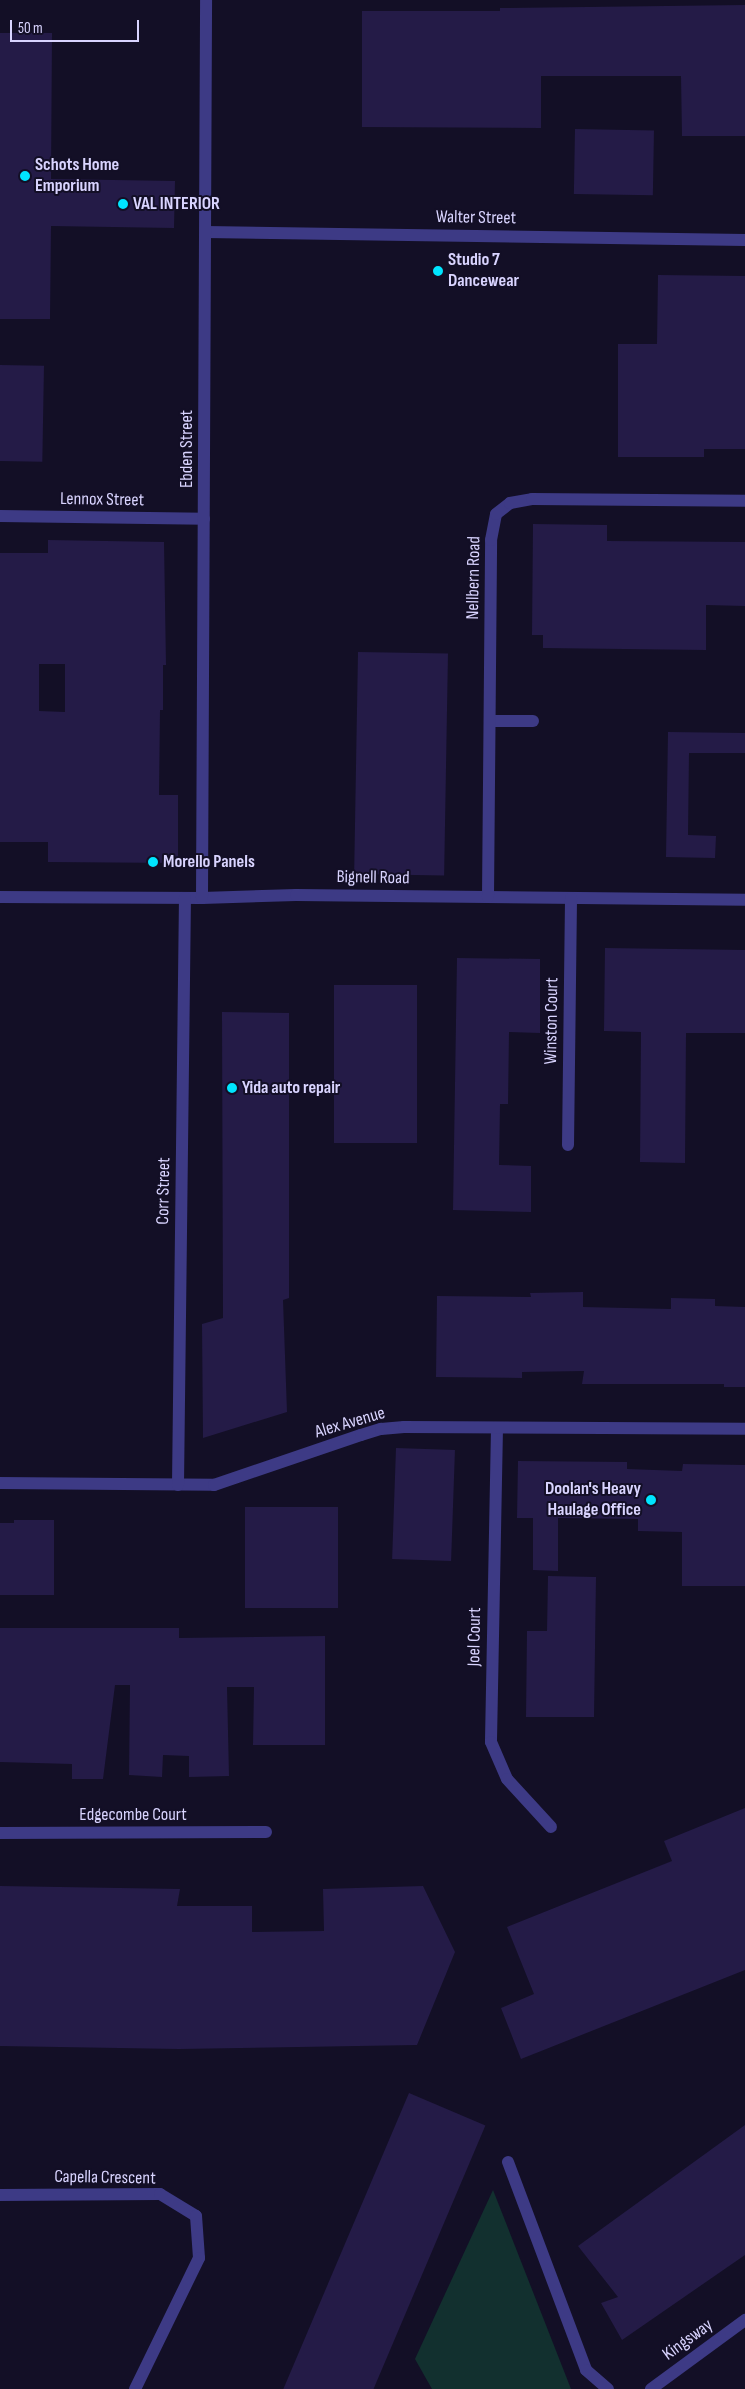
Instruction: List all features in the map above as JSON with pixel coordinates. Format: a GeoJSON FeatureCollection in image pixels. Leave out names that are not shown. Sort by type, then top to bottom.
{"type":"FeatureCollection","features":[{"type":"Feature","properties":{"kind":"street","name":"Ebden Street"},"geometry":{"type":"LineString","coordinates":[[202,898],[206,0]]}},
{"type":"Feature","properties":{"kind":"street","name":"Walter Street"},"geometry":{"type":"LineString","coordinates":[[206,232],[745,240]]}},
{"type":"Feature","properties":{"kind":"street","name":"Nellbern Road"},"geometry":{"type":"LineString","coordinates":[[488,897],[491,540],[493,521],[496,514],[518,500],[532,499],[745,501]]}},
{"type":"Feature","properties":{"kind":"street","name":"Lennox Street"},"geometry":{"type":"LineString","coordinates":[[0,516],[204,519]]}},
{"type":"Feature","properties":{"kind":"street"},"geometry":{"type":"LineString","coordinates":[[490,721],[533,721]]}},
{"type":"Feature","properties":{"kind":"street","name":"Bignell Road"},"geometry":{"type":"LineString","coordinates":[[0,897],[202,898],[296,895],[745,900]]}},
{"type":"Feature","properties":{"kind":"street","name":"Corr Street"},"geometry":{"type":"LineString","coordinates":[[178,1485],[185,898]]}},
{"type":"Feature","properties":{"kind":"street","name":"Winston Court"},"geometry":{"type":"LineString","coordinates":[[568,1145],[571,898]]}},
{"type":"Feature","properties":{"kind":"street","name":"Joel Court"},"geometry":{"type":"LineString","coordinates":[[497,1428],[491,1742],[506,1779],[551,1827]]}},
{"type":"Feature","properties":{"kind":"street","name":"Alex Avenue"},"geometry":{"type":"LineString","coordinates":[[0,1483],[214,1486],[382,1429],[745,1429]]}},
{"type":"Feature","properties":{"kind":"street","name":"Edgecombe Court"},"geometry":{"type":"LineString","coordinates":[[0,1833],[266,1832]]}},
{"type":"Feature","properties":{"kind":"street"},"geometry":{"type":"LineString","coordinates":[[508,2162],[586,2370],[608,2389]]}},
{"type":"Feature","properties":{"kind":"street","name":"Capella Crescent"},"geometry":{"type":"LineString","coordinates":[[0,2195],[160,2194],[196,2216],[199,2258],[135,2389]]}},
{"type":"Feature","properties":{"kind":"street","name":"Kingsway"},"geometry":{"type":"LineString","coordinates":[[651,2389],[745,2320]]}},
{"type":"Feature","properties":{"kind":"green space"},"geometry":{"type":"Polygon","coordinates":[[[493,2190],[571,2389],[432,2389],[415,2359],[493,2190]]]}},
{"type":"Feature","properties":{"kind":"building"},"geometry":{"type":"Polygon","coordinates":[[[745,5],[745,136],[682,136],[681,76],[541,76],[541,128],[362,127],[362,11],[500,11],[500,8],[745,5]]]}},
{"type":"Feature","properties":{"kind":"building","name":"Schots Home Emporium"},"geometry":{"type":"Polygon","coordinates":[[[0,33],[52,33],[51,179],[175,181],[174,228],[51,226],[50,319],[0,319],[0,33]]]}},
{"type":"Feature","properties":{"kind":"building"},"geometry":{"type":"Polygon","coordinates":[[[575,129],[654,130],[653,195],[574,194],[575,129]]]}},
{"type":"Feature","properties":{"kind":"building"},"geometry":{"type":"Polygon","coordinates":[[[658,275],[745,276],[745,449],[704,449],[704,457],[618,457],[618,344],[657,344],[658,275]]]}},
{"type":"Feature","properties":{"kind":"building"},"geometry":{"type":"Polygon","coordinates":[[[0,365],[44,366],[42,462],[0,461],[0,365]]]}},
{"type":"Feature","properties":{"kind":"building"},"geometry":{"type":"Polygon","coordinates":[[[533,524],[607,525],[607,541],[745,542],[745,606],[706,605],[706,650],[543,648],[543,635],[532,635],[533,524]]]}},
{"type":"Feature","properties":{"kind":"building"},"geometry":{"type":"Polygon","coordinates":[[[48,540],[164,542],[166,665],[163,665],[163,710],[160,710],[159,795],[178,795],[178,863],[48,862],[48,842],[0,842],[0,553],[48,553],[48,540]],[[39,664],[39,711],[65,712],[65,664],[39,664]]]}},
{"type":"Feature","properties":{"kind":"building"},"geometry":{"type":"Polygon","coordinates":[[[358,652],[448,654],[444,876],[354,874],[358,652]]]}},
{"type":"Feature","properties":{"kind":"building"},"geometry":{"type":"Polygon","coordinates":[[[668,732],[745,733],[745,753],[689,753],[688,835],[716,836],[715,858],[666,857],[668,732]]]}},
{"type":"Feature","properties":{"kind":"building"},"geometry":{"type":"Polygon","coordinates":[[[605,948],[745,950],[745,1033],[686,1033],[685,1163],[640,1162],[641,1032],[604,1031],[605,948]]]}},
{"type":"Feature","properties":{"kind":"building"},"geometry":{"type":"Polygon","coordinates":[[[457,958],[540,959],[540,1033],[509,1032],[508,1104],[500,1104],[499,1165],[531,1166],[531,1212],[453,1210],[457,958]]]}},
{"type":"Feature","properties":{"kind":"building"},"geometry":{"type":"Polygon","coordinates":[[[334,985],[417,985],[417,1143],[334,1143],[334,985]]]}},
{"type":"Feature","properties":{"kind":"building"},"geometry":{"type":"Polygon","coordinates":[[[222,1012],[289,1013],[289,1298],[283,1300],[287,1412],[203,1438],[202,1324],[223,1318],[222,1012]]]}},
{"type":"Feature","properties":{"kind":"building"},"geometry":{"type":"Polygon","coordinates":[[[583,1292],[583,1307],[671,1309],[671,1298],[715,1299],[715,1306],[745,1307],[745,1387],[724,1387],[724,1384],[582,1384],[584,1371],[522,1372],[522,1378],[436,1377],[437,1296],[531,1297],[530,1293],[583,1292]]]}},
{"type":"Feature","properties":{"kind":"building"},"geometry":{"type":"Polygon","coordinates":[[[396,1448],[455,1450],[451,1561],[392,1559],[396,1448]]]}},
{"type":"Feature","properties":{"kind":"building"},"geometry":{"type":"Polygon","coordinates":[[[518,1461],[627,1462],[627,1469],[682,1471],[683,1464],[745,1465],[745,1586],[682,1586],[682,1532],[638,1531],[638,1519],[558,1518],[558,1571],[533,1570],[533,1518],[517,1518],[518,1461]]]}},
{"type":"Feature","properties":{"kind":"building"},"geometry":{"type":"Polygon","coordinates":[[[245,1507],[338,1507],[338,1608],[245,1608],[245,1507]]]}},
{"type":"Feature","properties":{"kind":"building"},"geometry":{"type":"Polygon","coordinates":[[[14,1520],[54,1520],[54,1595],[0,1595],[0,1523],[14,1523],[14,1520]]]}},
{"type":"Feature","properties":{"kind":"building"},"geometry":{"type":"Polygon","coordinates":[[[548,1576],[596,1577],[594,1717],[526,1717],[527,1631],[547,1631],[548,1576]]]}},
{"type":"Feature","properties":{"kind":"building"},"geometry":{"type":"Polygon","coordinates":[[[0,1628],[179,1628],[179,1638],[325,1636],[325,1745],[253,1745],[254,1687],[227,1687],[229,1776],[189,1777],[189,1756],[163,1755],[162,1777],[129,1775],[130,1685],[115,1685],[103,1779],[72,1779],[72,1764],[0,1762],[0,1628]]]}},
{"type":"Feature","properties":{"kind":"building"},"geometry":{"type":"Polygon","coordinates":[[[745,1808],[745,1970],[521,2059],[501,2008],[534,1994],[507,1927],[672,1861],[664,1841],[745,1808]]]}},
{"type":"Feature","properties":{"kind":"building"},"geometry":{"type":"Polygon","coordinates":[[[0,1886],[180,1889],[177,1906],[252,1906],[252,1932],[324,1931],[323,1889],[423,1886],[455,1952],[417,2045],[179,2049],[0,2046],[0,1886]]]}},
{"type":"Feature","properties":{"kind":"building"},"geometry":{"type":"Polygon","coordinates":[[[409,2093],[485,2125],[374,2389],[283,2389],[409,2093]]]}},
{"type":"Feature","properties":{"kind":"building"},"geometry":{"type":"Polygon","coordinates":[[[745,2125],[745,2255],[622,2340],[601,2303],[618,2297],[578,2246],[745,2125]]]}},
{"type":"Feature","properties":{"kind":"place","name":"Schots Home Emporium"},"geometry":{"type":"Point","coordinates":[25,176]}},
{"type":"Feature","properties":{"kind":"place","name":"VAL INTERIOR"},"geometry":{"type":"Point","coordinates":[123,204]}},
{"type":"Feature","properties":{"kind":"place","name":"Studio 7 Dancewear"},"geometry":{"type":"Point","coordinates":[438,271]}},
{"type":"Feature","properties":{"kind":"place","name":"Morello Panels"},"geometry":{"type":"Point","coordinates":[153,862]}},
{"type":"Feature","properties":{"kind":"place","name":"Yida auto repair"},"geometry":{"type":"Point","coordinates":[232,1088]}},
{"type":"Feature","properties":{"kind":"place","name":"Doolan's Heavy Haulage Office"},"geometry":{"type":"Point","coordinates":[651,1500]}}]}
